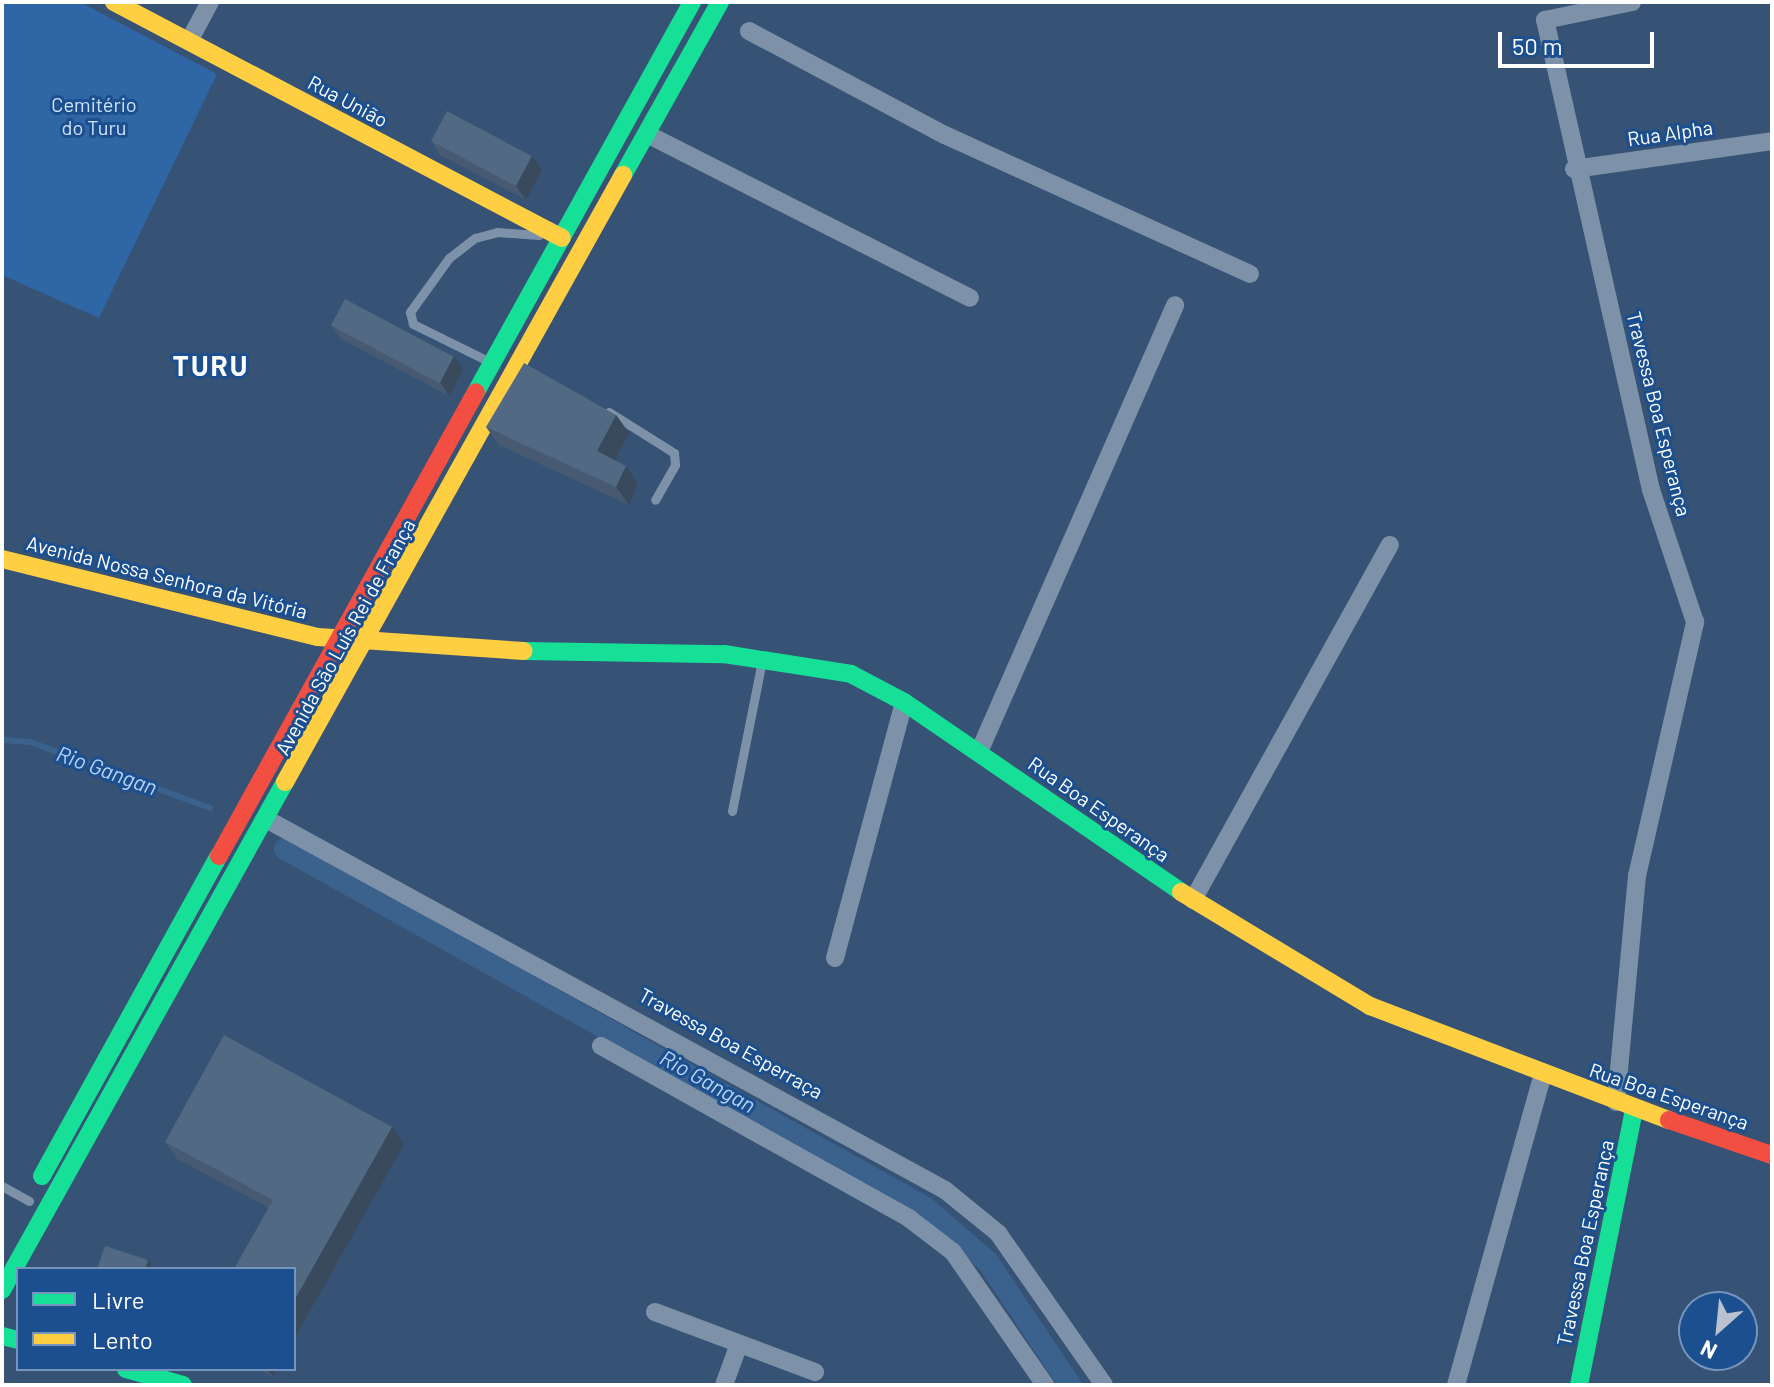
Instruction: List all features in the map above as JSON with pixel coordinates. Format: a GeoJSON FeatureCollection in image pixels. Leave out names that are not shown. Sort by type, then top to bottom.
{"type":"FeatureCollection","features":[{"type":"Feature","properties":{"kind":"main road","name":"Rua União"},"geometry":{"type":"LineString","coordinates":[[114,2],[558,236]]}},
{"type":"Feature","properties":{"kind":"main road","name":"Avenida São Luís Rei de França"},"geometry":{"type":"LineString","coordinates":[[2,1248],[342,639],[493,364],[558,236],[692,2]]}},
{"type":"Feature","properties":{"kind":"main road","name":"Avenida São Luís Rei de França"},"geometry":{"type":"LineString","coordinates":[[2,1290],[527,367],[647,134],[720,2]]}},
{"type":"Feature","properties":{"kind":"main road","name":"Avenida Nossa Senhora da Vitória"},"geometry":{"type":"LineString","coordinates":[[2,559],[342,639],[369,641]]}},
{"type":"Feature","properties":{"kind":"main road","name":"Rua Boa Esperança"},"geometry":{"type":"LineString","coordinates":[[369,641],[762,658],[851,674],[904,702],[1193,900],[1370,1006],[1542,1076],[1772,1155]]}},
{"type":"Feature","properties":{"kind":"main road","name":"Travessa Boa Esperança"},"geometry":{"type":"LineString","coordinates":[[1579,1385],[1634,1109]]}},
{"type":"Feature","properties":{"kind":"main road"},"geometry":{"type":"LineString","coordinates":[[133,1371],[183,1385]]}},
{"type":"Feature","properties":{"kind":"street"},"geometry":{"type":"LineString","coordinates":[[189,41],[210,2]]}},
{"type":"Feature","properties":{"kind":"street","name":"Travessa Boa Esperança"},"geometry":{"type":"LineString","coordinates":[[1616,1102],[1637,876],[1695,622],[1651,490],[1574,169],[1546,18],[1632,2]]}},
{"type":"Feature","properties":{"kind":"street"},"geometry":{"type":"LineString","coordinates":[[749,31],[945,135],[1250,274]]}},
{"type":"Feature","properties":{"kind":"street"},"geometry":{"type":"LineString","coordinates":[[647,134],[970,298]]}},
{"type":"Feature","properties":{"kind":"street","name":"Rua Alpha"},"geometry":{"type":"LineString","coordinates":[[1574,169],[1772,141]]}},
{"type":"Feature","properties":{"kind":"street"},"geometry":{"type":"LineString","coordinates":[[979,752],[1175,305]]}},
{"type":"Feature","properties":{"kind":"street"},"geometry":{"type":"LineString","coordinates":[[1193,900],[1390,545]]}},
{"type":"Feature","properties":{"kind":"street"},"geometry":{"type":"LineString","coordinates":[[835,958],[904,702]]}},
{"type":"Feature","properties":{"kind":"street","name":"Travessa Boa Esperraça"},"geometry":{"type":"LineString","coordinates":[[268,820],[945,1190],[998,1233],[1104,1385]]}},
{"type":"Feature","properties":{"kind":"street"},"geometry":{"type":"LineString","coordinates":[[601,1046],[910,1219],[953,1252],[1045,1385]]}},
{"type":"Feature","properties":{"kind":"street"},"geometry":{"type":"LineString","coordinates":[[1456,1385],[1542,1076]]}},
{"type":"Feature","properties":{"kind":"street"},"geometry":{"type":"LineString","coordinates":[[655,1312],[815,1372]]}},
{"type":"Feature","properties":{"kind":"street"},"geometry":{"type":"LineString","coordinates":[[724,1385],[739,1344]]}},
{"type":"Feature","properties":{"kind":"lane"},"geometry":{"type":"LineString","coordinates":[[493,364],[413,324],[410,312],[449,258],[475,238],[558,236]]}},
{"type":"Feature","properties":{"kind":"lane"},"geometry":{"type":"LineString","coordinates":[[599,406],[674,453],[675,465],[655,500]]}},
{"type":"Feature","properties":{"kind":"lane"},"geometry":{"type":"LineString","coordinates":[[732,811],[762,658]]}},
{"type":"Feature","properties":{"kind":"lane"},"geometry":{"type":"LineString","coordinates":[[2,1186],[29,1201]]}},
{"type":"Feature","properties":{"kind":"green space","name":"Cemitério do Turu"},"geometry":{"type":"Polygon","coordinates":[[[2,2],[80,2],[217,74],[99,318],[2,275],[2,2]]]}},
{"type":"Feature","properties":{"kind":"building"},"geometry":{"type":"Polygon","coordinates":[[[447,111],[532,156],[516,186],[431,141],[447,111]]]}},
{"type":"Feature","properties":{"kind":"building"},"geometry":{"type":"Polygon","coordinates":[[[345,299],[454,357],[440,383],[331,325],[345,299]]]}},
{"type":"Feature","properties":{"kind":"building"},"geometry":{"type":"Polygon","coordinates":[[[524,363],[616,415],[597,451],[626,466],[616,487],[486,427],[524,363]]]}},
{"type":"Feature","properties":{"kind":"building"},"geometry":{"type":"Polygon","coordinates":[[[224,1035],[392,1127],[296,1297],[296,1267],[235,1267],[273,1200],[165,1142],[224,1035]]]}},
{"type":"Feature","properties":{"kind":"building"},"geometry":{"type":"Polygon","coordinates":[[[105,1246],[148,1260],[146,1267],[98,1267],[105,1246]]]}},
{"type":"Feature","properties":{"kind":"waterway","name":"Rio Gangan"},"geometry":{"type":"LineString","coordinates":[[2,740],[30,742],[210,808]]}},
{"type":"Feature","properties":{"kind":"waterway","name":"Rio Gangan"},"geometry":{"type":"LineString","coordinates":[[285,849],[926,1208],[988,1262],[1070,1385]]}},
{"type":"Feature","properties":{"kind":"traffic: fast"},"geometry":{"type":"LineString","coordinates":[[476,392],[692,2]]}},
{"type":"Feature","properties":{"kind":"traffic: fast"},"geometry":{"type":"LineString","coordinates":[[623,175],[720,2]]}},
{"type":"Feature","properties":{"kind":"traffic: fast"},"geometry":{"type":"LineString","coordinates":[[524,651],[724,654],[851,674],[904,702],[1181,892]]}},
{"type":"Feature","properties":{"kind":"traffic: fast"},"geometry":{"type":"LineString","coordinates":[[2,1290],[285,782]]}},
{"type":"Feature","properties":{"kind":"traffic: fast"},"geometry":{"type":"LineString","coordinates":[[42,1176],[219,856]]}},
{"type":"Feature","properties":{"kind":"traffic: fast"},"geometry":{"type":"LineString","coordinates":[[1579,1385],[1634,1109]]}},
{"type":"Feature","properties":{"kind":"traffic: fast"},"geometry":{"type":"LineString","coordinates":[[2,1336],[16,1340]]}},
{"type":"Feature","properties":{"kind":"traffic: fast"},"geometry":{"type":"LineString","coordinates":[[133,1371],[183,1385]]}},
{"type":"Feature","properties":{"kind":"traffic: slow"},"geometry":{"type":"LineString","coordinates":[[114,2],[562,238]]}},
{"type":"Feature","properties":{"kind":"traffic: slow"},"geometry":{"type":"LineString","coordinates":[[285,782],[623,175]]}},
{"type":"Feature","properties":{"kind":"traffic: slow"},"geometry":{"type":"LineString","coordinates":[[2,559],[318,637],[524,651]]}},
{"type":"Feature","properties":{"kind":"traffic: slow"},"geometry":{"type":"LineString","coordinates":[[1181,892],[1370,1006],[1669,1120]]}},
{"type":"Feature","properties":{"kind":"traffic: jam"},"geometry":{"type":"LineString","coordinates":[[219,856],[476,392]]}},
{"type":"Feature","properties":{"kind":"traffic: jam"},"geometry":{"type":"LineString","coordinates":[[1669,1120],[1772,1155]]}},
{"type":"Feature","properties":{"kind":"district","name":"TURU"},"geometry":{"type":"Point","coordinates":[211,365]}}]}
